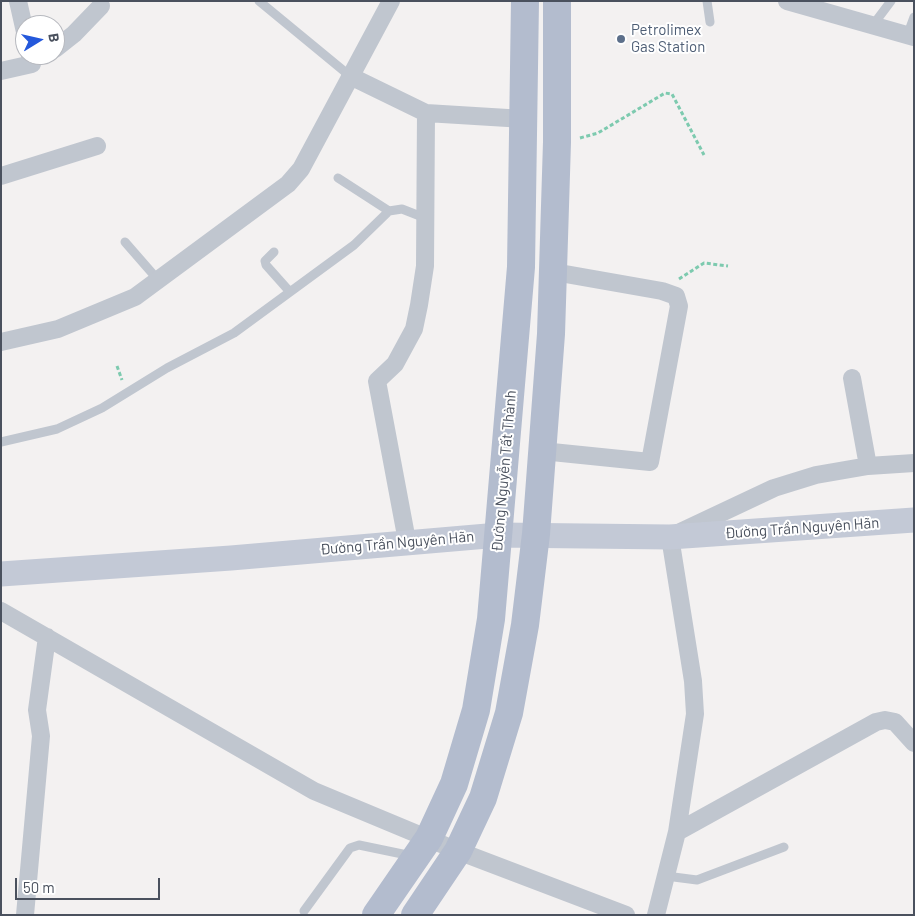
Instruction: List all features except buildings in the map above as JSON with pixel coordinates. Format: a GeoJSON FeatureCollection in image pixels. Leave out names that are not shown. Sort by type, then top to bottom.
{"type":"FeatureCollection","features":[{"type":"Feature","properties":{"kind":"main road","name":"Đường Nguyễn Tất Thành"},"geometry":{"type":"LineString","coordinates":[[376,915],[423,848],[454,784],[476,710],[491,619],[522,267],[525,1]]}},
{"type":"Feature","properties":{"kind":"main road"},"geometry":{"type":"LineString","coordinates":[[415,915],[458,851],[483,798],[509,713],[525,625],[536,534],[554,272],[557,142],[557,1]]}},
{"type":"Feature","properties":{"kind":"street"},"geometry":{"type":"LineString","coordinates":[[18,1],[21,15]]}},
{"type":"Feature","properties":{"kind":"street"},"geometry":{"type":"LineString","coordinates":[[1,342],[58,329],[135,298],[288,184],[302,169],[391,1]]}},
{"type":"Feature","properties":{"kind":"street"},"geometry":{"type":"LineString","coordinates":[[787,1],[910,36]]}},
{"type":"Feature","properties":{"kind":"street"},"geometry":{"type":"LineString","coordinates":[[65,41],[101,6]]}},
{"type":"Feature","properties":{"kind":"street"},"geometry":{"type":"LineString","coordinates":[[1,71],[17,65]]}},
{"type":"Feature","properties":{"kind":"street"},"geometry":{"type":"LineString","coordinates":[[350,76],[426,113],[524,119]]}},
{"type":"Feature","properties":{"kind":"street"},"geometry":{"type":"LineString","coordinates":[[407,541],[377,381],[395,364],[414,329],[425,266],[426,113]]}},
{"type":"Feature","properties":{"kind":"street"},"geometry":{"type":"LineString","coordinates":[[1,176],[97,146]]}},
{"type":"Feature","properties":{"kind":"street"},"geometry":{"type":"LineString","coordinates":[[542,451],[650,462],[679,306],[676,296],[662,290],[554,272]]}},
{"type":"Feature","properties":{"kind":"street"},"geometry":{"type":"LineString","coordinates":[[852,378],[868,466]]}},
{"type":"Feature","properties":{"kind":"street"},"geometry":{"type":"LineString","coordinates":[[656,915],[677,832],[695,714],[693,681],[670,537],[774,488],[816,475],[868,466],[914,463]]}},
{"type":"Feature","properties":{"kind":"street","name":"Đường Trần Nguyên Hãn"},"geometry":{"type":"LineString","coordinates":[[1,574],[231,558],[407,541],[499,535],[670,537],[914,520]]}},
{"type":"Feature","properties":{"kind":"street"},"geometry":{"type":"LineString","coordinates":[[1,611],[314,791],[423,848],[458,851],[626,915]]}},
{"type":"Feature","properties":{"kind":"street"},"geometry":{"type":"LineString","coordinates":[[25,915],[41,736],[37,710],[47,637]]}},
{"type":"Feature","properties":{"kind":"street"},"geometry":{"type":"LineString","coordinates":[[677,832],[876,722],[885,720],[895,722],[914,743]]}},
{"type":"Feature","properties":{"kind":"lane"},"geometry":{"type":"LineString","coordinates":[[708,1],[710,22]]}},
{"type":"Feature","properties":{"kind":"lane"},"geometry":{"type":"LineString","coordinates":[[873,25],[891,1]]}},
{"type":"Feature","properties":{"kind":"lane"},"geometry":{"type":"LineString","coordinates":[[260,2],[350,76]]}},
{"type":"Feature","properties":{"kind":"lane"},"geometry":{"type":"LineString","coordinates":[[910,36],[914,17]]}},
{"type":"Feature","properties":{"kind":"lane"},"geometry":{"type":"LineString","coordinates":[[338,178],[389,211]]}},
{"type":"Feature","properties":{"kind":"lane"},"geometry":{"type":"LineString","coordinates":[[1,442],[57,429],[102,408],[166,368],[234,333],[354,244],[389,211],[402,209],[425,218]]}},
{"type":"Feature","properties":{"kind":"lane"},"geometry":{"type":"LineString","coordinates":[[125,242],[159,281]]}},
{"type":"Feature","properties":{"kind":"lane"},"geometry":{"type":"LineString","coordinates":[[274,252],[265,261],[266,266],[290,292]]}},
{"type":"Feature","properties":{"kind":"lane"},"geometry":{"type":"LineString","coordinates":[[304,911],[350,848],[359,845],[423,848]]}},
{"type":"Feature","properties":{"kind":"lane"},"geometry":{"type":"LineString","coordinates":[[666,876],[697,880],[784,847]]}},
{"type":"Feature","properties":{"kind":"path"},"geometry":{"type":"LineString","coordinates":[[557,142],[598,134],[665,93],[672,94],[704,155]]}},
{"type":"Feature","properties":{"kind":"path"},"geometry":{"type":"LineString","coordinates":[[662,290],[698,265],[704,263],[728,266]]}},
{"type":"Feature","properties":{"kind":"place","name":"Petrolimex Gas Station"},"geometry":{"type":"Point","coordinates":[621,39]}}]}
